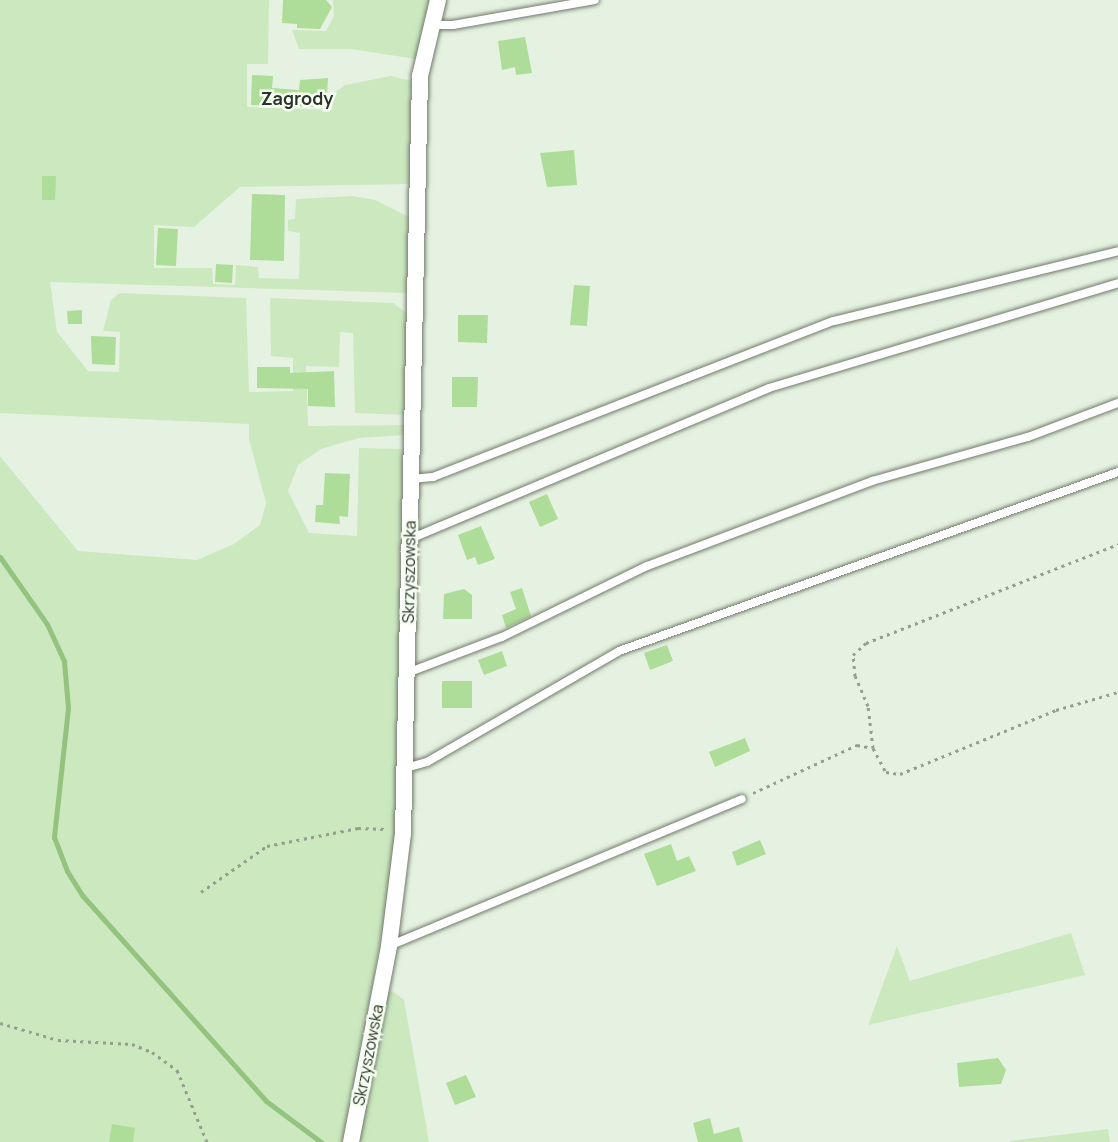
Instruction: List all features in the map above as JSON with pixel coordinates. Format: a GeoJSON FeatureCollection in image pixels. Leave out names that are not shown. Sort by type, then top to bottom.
{"type":"FeatureCollection","features":[{"type":"Feature","properties":{"kind":"street","name":"Skrzyszowska"},"geometry":{"type":"LineString","coordinates":[[351,1142],[389,946],[404,833],[420,76],[430,25],[438,0]]}},
{"type":"Feature","properties":{"kind":"lane"},"geometry":{"type":"LineString","coordinates":[[430,25],[453,25],[595,0]]}},
{"type":"Feature","properties":{"kind":"lane"},"geometry":{"type":"LineString","coordinates":[[411,479],[433,477],[834,321],[1118,251]]}},
{"type":"Feature","properties":{"kind":"lane"},"geometry":{"type":"LineString","coordinates":[[410,539],[769,388],[1118,283]]}},
{"type":"Feature","properties":{"kind":"lane"},"geometry":{"type":"LineString","coordinates":[[407,672],[502,637],[647,566],[872,481],[1028,437],[1118,403]]}},
{"type":"Feature","properties":{"kind":"lane"},"geometry":{"type":"LineString","coordinates":[[406,768],[427,762],[619,651],[1118,472]]}},
{"type":"Feature","properties":{"kind":"lane"},"geometry":{"type":"LineString","coordinates":[[389,946],[742,798]]}},
{"type":"Feature","properties":{"kind":"path"},"geometry":{"type":"LineString","coordinates":[[1118,544],[866,643],[853,655],[855,676],[868,706],[873,748],[886,772],[900,774],[1056,710],[1118,692]]}},
{"type":"Feature","properties":{"kind":"path"},"geometry":{"type":"LineString","coordinates":[[742,798],[856,745],[873,748]]}},
{"type":"Feature","properties":{"kind":"path"},"geometry":{"type":"LineString","coordinates":[[201,892],[267,846],[358,828],[404,833]]}},
{"type":"Feature","properties":{"kind":"path"},"geometry":{"type":"LineString","coordinates":[[0,1023],[58,1041],[132,1044],[153,1052],[177,1070],[207,1142]]}},
{"type":"Feature","properties":{"kind":"green space"},"geometry":{"type":"Polygon","coordinates":[[[0,0],[269,0],[268,64],[247,64],[247,107],[332,110],[334,93],[345,85],[391,76],[411,81],[409,184],[240,187],[194,227],[154,225],[154,268],[212,268],[213,284],[235,285],[236,265],[258,267],[259,278],[299,279],[300,233],[288,231],[288,220],[295,219],[296,199],[352,196],[375,200],[409,217],[408,293],[50,282],[57,332],[88,371],[119,372],[120,332],[103,331],[111,300],[120,293],[246,298],[249,392],[293,391],[293,358],[271,356],[270,298],[393,303],[408,314],[405,415],[355,413],[353,333],[340,332],[339,367],[306,366],[308,426],[405,425],[405,435],[359,438],[321,449],[298,465],[288,491],[309,533],[357,536],[359,448],[404,449],[398,818],[392,880],[343,1142],[0,1142],[0,456],[78,551],[197,560],[234,544],[260,525],[266,503],[249,439],[249,424],[0,413],[0,0]]]}},
{"type":"Feature","properties":{"kind":"green space"},"geometry":{"type":"Polygon","coordinates":[[[333,0],[431,0],[416,59],[351,49],[299,49],[292,30],[326,31],[334,16],[333,0]]]}},
{"type":"Feature","properties":{"kind":"green space"},"geometry":{"type":"Polygon","coordinates":[[[1071,933],[1085,975],[868,1025],[897,946],[910,981],[1071,933]]]}},
{"type":"Feature","properties":{"kind":"green space"},"geometry":{"type":"Polygon","coordinates":[[[392,991],[404,1000],[429,1142],[358,1142],[387,992],[392,991]]]}},
{"type":"Feature","properties":{"kind":"green space"},"geometry":{"type":"Polygon","coordinates":[[[1108,1129],[1110,1142],[1010,1142],[1010,1141],[1108,1129]]]}},
{"type":"Feature","properties":{"kind":"building"},"geometry":{"type":"Polygon","coordinates":[[[283,0],[326,0],[332,7],[320,29],[297,28],[297,24],[282,23],[283,0]]]}},
{"type":"Feature","properties":{"kind":"building"},"geometry":{"type":"Polygon","coordinates":[[[525,37],[532,73],[516,75],[515,67],[502,70],[498,41],[525,37]]]}},
{"type":"Feature","properties":{"kind":"building"},"geometry":{"type":"Polygon","coordinates":[[[252,75],[273,76],[272,88],[299,90],[300,80],[328,78],[327,98],[323,107],[251,105],[252,75]]]}},
{"type":"Feature","properties":{"kind":"building"},"geometry":{"type":"Polygon","coordinates":[[[574,150],[577,185],[547,187],[540,153],[574,150]]]}},
{"type":"Feature","properties":{"kind":"building"},"geometry":{"type":"Polygon","coordinates":[[[42,176],[56,176],[55,200],[42,200],[42,176]]]}},
{"type":"Feature","properties":{"kind":"building"},"geometry":{"type":"Polygon","coordinates":[[[252,194],[285,195],[284,261],[250,260],[252,194]]]}},
{"type":"Feature","properties":{"kind":"building"},"geometry":{"type":"Polygon","coordinates":[[[158,228],[178,229],[176,266],[156,265],[158,228]]]}},
{"type":"Feature","properties":{"kind":"building"},"geometry":{"type":"Polygon","coordinates":[[[216,264],[233,265],[232,283],[215,282],[216,264]]]}},
{"type":"Feature","properties":{"kind":"building"},"geometry":{"type":"Polygon","coordinates":[[[574,285],[590,286],[587,326],[570,325],[574,285]]]}},
{"type":"Feature","properties":{"kind":"building"},"geometry":{"type":"Polygon","coordinates":[[[82,310],[82,324],[68,324],[67,311],[82,310]]]}},
{"type":"Feature","properties":{"kind":"building"},"geometry":{"type":"Polygon","coordinates":[[[458,315],[488,315],[487,343],[458,342],[458,315]]]}},
{"type":"Feature","properties":{"kind":"building"},"geometry":{"type":"Polygon","coordinates":[[[91,336],[116,337],[115,365],[92,364],[91,336]]]}},
{"type":"Feature","properties":{"kind":"building"},"geometry":{"type":"Polygon","coordinates":[[[257,367],[290,367],[290,373],[334,371],[335,407],[308,406],[308,389],[257,388],[257,367]]]}},
{"type":"Feature","properties":{"kind":"building"},"geometry":{"type":"Polygon","coordinates":[[[452,377],[478,377],[477,407],[452,407],[452,377]]]}},
{"type":"Feature","properties":{"kind":"building"},"geometry":{"type":"Polygon","coordinates":[[[325,473],[350,474],[348,517],[339,516],[340,524],[315,522],[316,505],[323,505],[325,473]]]}},
{"type":"Feature","properties":{"kind":"building"},"geometry":{"type":"Polygon","coordinates":[[[547,494],[558,519],[540,527],[529,502],[547,494]]]}},
{"type":"Feature","properties":{"kind":"building"},"geometry":{"type":"Polygon","coordinates":[[[481,526],[495,559],[478,565],[475,557],[467,560],[458,535],[481,526]]]}},
{"type":"Feature","properties":{"kind":"building"},"geometry":{"type":"Polygon","coordinates":[[[522,588],[531,616],[506,628],[502,615],[516,609],[510,592],[522,588]]]}},
{"type":"Feature","properties":{"kind":"building"},"geometry":{"type":"Polygon","coordinates":[[[464,589],[472,595],[472,619],[443,619],[444,594],[464,589]]]}},
{"type":"Feature","properties":{"kind":"building"},"geometry":{"type":"Polygon","coordinates":[[[667,645],[673,661],[650,670],[644,653],[667,645]]]}},
{"type":"Feature","properties":{"kind":"building"},"geometry":{"type":"Polygon","coordinates":[[[502,651],[507,666],[484,675],[478,660],[502,651]]]}},
{"type":"Feature","properties":{"kind":"building"},"geometry":{"type":"Polygon","coordinates":[[[442,681],[472,681],[472,708],[442,708],[442,681]]]}},
{"type":"Feature","properties":{"kind":"building"},"geometry":{"type":"Polygon","coordinates":[[[745,738],[750,751],[715,767],[709,752],[745,738]]]}},
{"type":"Feature","properties":{"kind":"building"},"geometry":{"type":"Polygon","coordinates":[[[760,840],[766,854],[737,866],[732,852],[760,840]]]}},
{"type":"Feature","properties":{"kind":"building"},"geometry":{"type":"Polygon","coordinates":[[[671,844],[677,861],[689,856],[696,871],[657,886],[644,854],[671,844]]]}},
{"type":"Feature","properties":{"kind":"building"},"geometry":{"type":"Polygon","coordinates":[[[998,1058],[1006,1070],[1001,1084],[959,1087],[957,1063],[998,1058]]]}},
{"type":"Feature","properties":{"kind":"building"},"geometry":{"type":"Polygon","coordinates":[[[466,1075],[476,1097],[455,1105],[446,1083],[466,1075]]]}},
{"type":"Feature","properties":{"kind":"building"},"geometry":{"type":"Polygon","coordinates":[[[710,1118],[714,1134],[739,1127],[743,1142],[698,1142],[693,1123],[710,1118]]]}},
{"type":"Feature","properties":{"kind":"building"},"geometry":{"type":"Polygon","coordinates":[[[112,1124],[135,1128],[133,1142],[109,1142],[112,1124]]]}},
{"type":"Feature","properties":{"kind":"waterway"},"geometry":{"type":"LineString","coordinates":[[0,557],[47,624],[64,661],[68,708],[54,837],[67,871],[82,895],[266,1101],[321,1142]]}},
{"type":"Feature","properties":{"kind":"district","name":"Zagrody"},"geometry":{"type":"Point","coordinates":[297,98]}}]}
